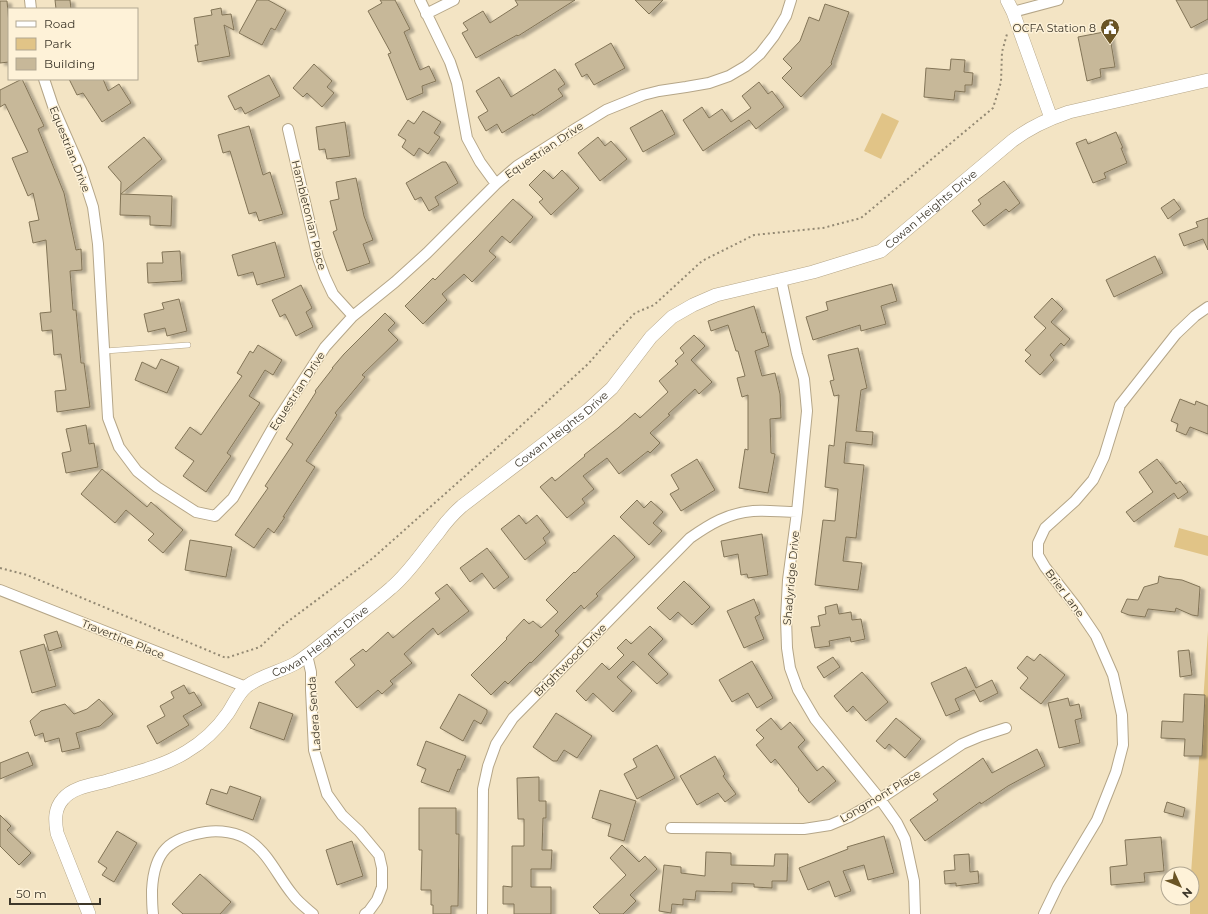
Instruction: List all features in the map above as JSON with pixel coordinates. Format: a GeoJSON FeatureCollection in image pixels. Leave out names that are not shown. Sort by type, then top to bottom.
{"type":"FeatureCollection","features":[{"type":"Feature","properties":{"kind":"street"},"geometry":{"type":"LineString","coordinates":[[420,0],[450,62],[457,83],[467,138],[480,162],[496,184]]}},
{"type":"Feature","properties":{"kind":"street"},"geometry":{"type":"LineString","coordinates":[[426,14],[454,0]]}},
{"type":"Feature","properties":{"kind":"street","name":"Equestrian Drive"},"geometry":{"type":"LineString","coordinates":[[44,80],[53,106],[81,170],[93,207],[98,244],[108,418],[119,447],[138,471],[158,488],[196,512],[215,516],[233,498],[275,424],[325,347],[353,316],[395,282],[427,253],[496,184],[517,166],[575,128],[606,110],[643,95],[658,91],[709,83],[729,76],[746,66],[760,54],[774,36],[786,16],[791,0]]}},
{"type":"Feature","properties":{"kind":"street"},"geometry":{"type":"LineString","coordinates":[[1007,0],[1013,12],[1051,118]]}},
{"type":"Feature","properties":{"kind":"street"},"geometry":{"type":"LineString","coordinates":[[1013,12],[1058,0]]}},
{"type":"Feature","properties":{"kind":"street","name":"Cowan Heights Drive"},"geometry":{"type":"LineString","coordinates":[[89,914],[57,833],[55,821],[59,805],[64,798],[71,792],[82,788],[172,760],[196,746],[211,733],[246,688],[261,677],[286,668],[307,655],[392,587],[406,574],[422,555],[436,534],[462,506],[588,410],[612,388],[651,337],[672,317],[692,305],[716,295],[813,272],[881,251],[1012,141],[1032,127],[1051,118],[1069,112],[1208,80]]}},
{"type":"Feature","properties":{"kind":"street","name":"Hambletonian Place"},"geometry":{"type":"LineString","coordinates":[[288,129],[318,258],[333,294],[353,316]]}},
{"type":"Feature","properties":{"kind":"street","name":"Shadyridge Drive"},"geometry":{"type":"LineString","coordinates":[[781,279],[797,354],[804,379],[807,411],[797,512],[788,580],[786,618],[787,648],[790,668],[798,690],[815,719],[880,799],[897,823],[905,839],[914,881],[915,914]]}},
{"type":"Feature","properties":{"kind":"street","name":"Brier Lane"},"geometry":{"type":"LineString","coordinates":[[1044,914],[1058,885],[1096,820],[1116,772],[1123,745],[1122,715],[1113,675],[1096,636],[1077,608],[1045,567],[1038,555],[1038,543],[1045,528],[1075,501],[1093,480],[1104,457],[1120,405],[1176,334],[1195,316],[1208,307]]}},
{"type":"Feature","properties":{"kind":"street","name":"Brightwood Drive"},"geometry":{"type":"LineString","coordinates":[[482,914],[483,789],[488,766],[496,744],[512,718],[690,538],[709,525],[728,516],[753,511],[797,512]]}},
{"type":"Feature","properties":{"kind":"street","name":"Travertine Place"},"geometry":{"type":"LineString","coordinates":[[0,590],[246,688]]}},
{"type":"Feature","properties":{"kind":"street","name":"Ladera Senda"},"geometry":{"type":"LineString","coordinates":[[307,655],[311,672],[314,750],[327,794],[342,815],[359,831],[378,855],[382,868],[382,887],[377,900],[365,914]]}},
{"type":"Feature","properties":{"kind":"street","name":"Longmont Place"},"geometry":{"type":"LineString","coordinates":[[671,828],[804,829],[830,825],[849,817],[880,799],[962,744],[1006,728]]}},
{"type":"Feature","properties":{"kind":"street"},"geometry":{"type":"LineString","coordinates":[[152,914],[155,865],[161,855],[167,847],[177,840],[209,831],[223,832],[248,839],[257,846],[302,906],[313,914]]}},
{"type":"Feature","properties":{"kind":"lane"},"geometry":{"type":"LineString","coordinates":[[105,351],[188,346]]}},
{"type":"Feature","properties":{"kind":"path"},"geometry":{"type":"LineString","coordinates":[[0,568],[27,575],[226,658],[260,647],[282,626],[373,558],[589,363],[608,340],[635,313],[654,305],[702,261],[754,235],[823,228],[861,218],[992,108],[1001,82],[1002,52],[1007,32]]}},
{"type":"Feature","properties":{"kind":"green space"},"geometry":{"type":"Polygon","coordinates":[[[882,113],[899,121],[881,159],[864,151],[882,113]]]}},
{"type":"Feature","properties":{"kind":"green space"},"geometry":{"type":"Polygon","coordinates":[[[1179,528],[1208,536],[1208,556],[1174,547],[1179,528]]]}},
{"type":"Feature","properties":{"kind":"green space"},"geometry":{"type":"Polygon","coordinates":[[[1208,631],[1208,914],[1190,914],[1190,906],[1200,906],[1200,866],[1192,866],[1208,631]]]}},
{"type":"Feature","properties":{"kind":"building"},"geometry":{"type":"Polygon","coordinates":[[[55,0],[70,0],[71,8],[56,8],[55,0]]]}},
{"type":"Feature","properties":{"kind":"building"},"geometry":{"type":"Polygon","coordinates":[[[257,0],[268,0],[286,10],[275,30],[271,28],[262,45],[239,33],[257,0]]]}},
{"type":"Feature","properties":{"kind":"building"},"geometry":{"type":"Polygon","coordinates":[[[380,0],[395,0],[410,29],[404,32],[420,70],[429,66],[436,81],[422,86],[423,93],[407,100],[388,54],[391,53],[368,11],[382,3],[380,0]]]}},
{"type":"Feature","properties":{"kind":"building"},"geometry":{"type":"Polygon","coordinates":[[[515,0],[575,0],[518,36],[517,35],[476,58],[462,33],[468,30],[463,23],[483,11],[490,23],[518,5],[515,0]]]}},
{"type":"Feature","properties":{"kind":"building"},"geometry":{"type":"Polygon","coordinates":[[[635,0],[663,0],[649,14],[635,0]]]}},
{"type":"Feature","properties":{"kind":"building"},"geometry":{"type":"Polygon","coordinates":[[[1176,0],[1208,0],[1208,19],[1191,28],[1176,0]]]}},
{"type":"Feature","properties":{"kind":"building"},"geometry":{"type":"Polygon","coordinates":[[[0,1],[7,1],[8,62],[0,63],[0,1]]]}},
{"type":"Feature","properties":{"kind":"building"},"geometry":{"type":"Polygon","coordinates":[[[825,4],[849,12],[831,63],[832,64],[801,97],[782,78],[792,68],[783,59],[800,41],[809,17],[819,21],[825,4]]]}},
{"type":"Feature","properties":{"kind":"building"},"geometry":{"type":"Polygon","coordinates":[[[221,8],[222,15],[231,14],[234,30],[224,25],[230,56],[198,62],[195,45],[198,45],[194,18],[212,15],[211,10],[221,8]]]}},
{"type":"Feature","properties":{"kind":"building"},"geometry":{"type":"Polygon","coordinates":[[[1109,31],[1115,67],[1100,69],[1101,77],[1087,81],[1078,37],[1109,31]]]}},
{"type":"Feature","properties":{"kind":"building"},"geometry":{"type":"Polygon","coordinates":[[[611,43],[625,68],[594,85],[587,74],[582,77],[575,64],[611,43]]]}},
{"type":"Feature","properties":{"kind":"building"},"geometry":{"type":"Polygon","coordinates":[[[951,59],[965,60],[964,72],[973,73],[972,85],[965,85],[965,92],[955,91],[954,100],[924,97],[926,68],[950,70],[951,59]]]}},
{"type":"Feature","properties":{"kind":"building"},"geometry":{"type":"Polygon","coordinates":[[[314,64],[332,81],[327,87],[334,93],[322,107],[307,93],[303,97],[293,88],[314,64]]]}},
{"type":"Feature","properties":{"kind":"building"},"geometry":{"type":"Polygon","coordinates":[[[555,69],[565,84],[558,89],[563,96],[533,116],[533,114],[502,133],[497,124],[486,131],[478,117],[488,111],[476,91],[499,77],[511,97],[555,69]]]}},
{"type":"Feature","properties":{"kind":"building"},"geometry":{"type":"Polygon","coordinates":[[[269,75],[280,96],[245,114],[241,107],[235,110],[228,96],[269,75]]]}},
{"type":"Feature","properties":{"kind":"building"},"geometry":{"type":"Polygon","coordinates":[[[22,80],[44,126],[38,129],[64,193],[76,250],[81,249],[82,270],[70,271],[73,310],[76,310],[81,363],[84,363],[90,407],[57,412],[55,391],[66,390],[61,354],[54,355],[52,330],[42,331],[40,313],[51,312],[46,240],[33,243],[29,222],[39,220],[33,193],[28,196],[12,158],[28,152],[5,104],[0,107],[0,90],[22,80]]]}},
{"type":"Feature","properties":{"kind":"building"},"geometry":{"type":"Polygon","coordinates":[[[70,80],[103,80],[108,91],[119,84],[131,103],[102,122],[83,93],[77,95],[70,80]]]}},
{"type":"Feature","properties":{"kind":"building"},"geometry":{"type":"Polygon","coordinates":[[[759,82],[768,94],[772,91],[784,107],[756,129],[749,120],[703,151],[683,120],[702,107],[709,118],[722,109],[731,122],[751,108],[742,96],[759,82]]]}},
{"type":"Feature","properties":{"kind":"building"},"geometry":{"type":"Polygon","coordinates":[[[662,110],[675,134],[643,152],[630,128],[662,110]]]}},
{"type":"Feature","properties":{"kind":"building"},"geometry":{"type":"Polygon","coordinates":[[[423,111],[441,122],[434,133],[440,137],[428,154],[419,148],[414,156],[402,147],[406,140],[398,135],[408,120],[414,124],[423,111]]]}},
{"type":"Feature","properties":{"kind":"building"},"geometry":{"type":"Polygon","coordinates":[[[345,122],[350,156],[327,159],[325,149],[319,150],[316,127],[345,122]]]}},
{"type":"Feature","properties":{"kind":"building"},"geometry":{"type":"Polygon","coordinates":[[[249,126],[263,175],[270,172],[283,214],[259,221],[256,212],[249,214],[230,151],[223,153],[218,135],[249,126]]]}},
{"type":"Feature","properties":{"kind":"building"},"geometry":{"type":"Polygon","coordinates":[[[1116,132],[1123,148],[1121,148],[1127,163],[1104,173],[1106,178],[1093,183],[1076,143],[1086,139],[1088,144],[1116,132]]]}},
{"type":"Feature","properties":{"kind":"building"},"geometry":{"type":"Polygon","coordinates":[[[144,137],[162,159],[121,194],[172,196],[171,226],[150,225],[150,216],[120,215],[121,182],[108,167],[144,137]]]}},
{"type":"Feature","properties":{"kind":"building"},"geometry":{"type":"Polygon","coordinates":[[[598,137],[605,146],[611,141],[627,159],[600,181],[578,153],[598,137]]]}},
{"type":"Feature","properties":{"kind":"building"},"geometry":{"type":"Polygon","coordinates":[[[442,162],[446,162],[458,183],[435,197],[439,205],[429,211],[421,197],[415,200],[406,183],[442,162]]]}},
{"type":"Feature","properties":{"kind":"building"},"geometry":{"type":"Polygon","coordinates":[[[544,170],[553,179],[562,170],[579,188],[551,215],[539,202],[543,199],[529,185],[544,170]]]}},
{"type":"Feature","properties":{"kind":"building"},"geometry":{"type":"Polygon","coordinates":[[[356,178],[364,216],[373,240],[363,244],[370,263],[347,271],[333,232],[337,230],[330,201],[339,199],[336,182],[356,178]]]}},
{"type":"Feature","properties":{"kind":"building"},"geometry":{"type":"Polygon","coordinates":[[[1004,181],[1020,203],[1009,212],[1006,209],[984,226],[972,211],[981,204],[978,200],[1004,181]]]}},
{"type":"Feature","properties":{"kind":"building"},"geometry":{"type":"Polygon","coordinates":[[[513,199],[533,217],[510,243],[502,236],[489,251],[496,257],[472,282],[464,274],[442,294],[447,300],[423,324],[405,306],[433,278],[435,280],[513,199]]]}},
{"type":"Feature","properties":{"kind":"building"},"geometry":{"type":"Polygon","coordinates":[[[1174,199],[1181,209],[1168,219],[1161,208],[1174,199]]]}},
{"type":"Feature","properties":{"kind":"building"},"geometry":{"type":"Polygon","coordinates":[[[1208,218],[1208,250],[1203,239],[1184,246],[1179,234],[1198,227],[1196,222],[1208,218]]]}},
{"type":"Feature","properties":{"kind":"building"},"geometry":{"type":"Polygon","coordinates":[[[275,242],[285,277],[257,285],[253,272],[238,276],[232,255],[275,242]]]}},
{"type":"Feature","properties":{"kind":"building"},"geometry":{"type":"Polygon","coordinates":[[[180,251],[182,281],[148,283],[147,263],[163,263],[162,252],[180,251]]]}},
{"type":"Feature","properties":{"kind":"building"},"geometry":{"type":"Polygon","coordinates":[[[1155,256],[1163,273],[1114,297],[1106,280],[1155,256]]]}},
{"type":"Feature","properties":{"kind":"building"},"geometry":{"type":"Polygon","coordinates":[[[892,284],[897,301],[881,306],[886,324],[861,331],[860,325],[813,340],[806,317],[828,310],[826,302],[892,284]]]}},
{"type":"Feature","properties":{"kind":"building"},"geometry":{"type":"Polygon","coordinates":[[[301,285],[312,308],[306,312],[313,327],[296,336],[285,314],[280,317],[272,300],[301,285]]]}},
{"type":"Feature","properties":{"kind":"building"},"geometry":{"type":"Polygon","coordinates":[[[1052,298],[1063,309],[1051,322],[1070,339],[1064,346],[1061,343],[1050,355],[1054,360],[1040,375],[1025,361],[1031,355],[1025,350],[1046,328],[1034,317],[1052,298]]]}},
{"type":"Feature","properties":{"kind":"building"},"geometry":{"type":"Polygon","coordinates":[[[179,299],[187,331],[167,336],[165,328],[148,332],[144,314],[164,309],[162,303],[179,299]]]}},
{"type":"Feature","properties":{"kind":"building"},"geometry":{"type":"Polygon","coordinates":[[[754,306],[762,333],[765,332],[769,346],[755,351],[762,376],[775,373],[780,394],[781,418],[770,419],[771,453],[775,454],[768,493],[739,488],[745,449],[748,450],[748,395],[742,397],[737,378],[745,376],[738,351],[736,351],[728,325],[711,331],[708,321],[754,306]]]}},
{"type":"Feature","properties":{"kind":"building"},"geometry":{"type":"Polygon","coordinates":[[[385,313],[395,323],[388,330],[398,340],[362,375],[365,377],[335,413],[337,415],[306,461],[315,467],[283,517],[285,517],[274,533],[268,528],[254,548],[235,535],[268,488],[265,486],[293,444],[286,439],[316,392],[315,391],[332,368],[385,313]]]}},
{"type":"Feature","properties":{"kind":"building"},"geometry":{"type":"Polygon","coordinates":[[[694,335],[705,346],[691,360],[712,382],[699,394],[695,389],[650,433],[660,443],[650,453],[648,451],[619,474],[607,458],[583,476],[594,489],[582,499],[585,503],[567,518],[540,487],[552,477],[555,481],[635,413],[640,418],[668,392],[659,381],[678,364],[675,361],[684,353],[680,348],[694,335]]]}},
{"type":"Feature","properties":{"kind":"building"},"geometry":{"type":"Polygon","coordinates":[[[258,345],[282,360],[273,375],[265,370],[249,396],[260,403],[227,453],[231,456],[206,492],[183,476],[194,461],[175,448],[190,427],[201,435],[242,376],[237,373],[250,351],[253,353],[258,345]]]}},
{"type":"Feature","properties":{"kind":"building"},"geometry":{"type":"Polygon","coordinates":[[[858,348],[867,388],[861,390],[856,431],[873,432],[872,445],[846,442],[844,463],[864,465],[856,538],[846,537],[843,561],[862,563],[858,590],[815,585],[823,520],[835,521],[838,489],[825,487],[829,445],[834,446],[839,395],[834,396],[830,381],[834,380],[828,355],[858,348]]]}},
{"type":"Feature","properties":{"kind":"building"},"geometry":{"type":"Polygon","coordinates":[[[161,359],[179,367],[167,393],[135,380],[142,362],[156,369],[161,359]]]}},
{"type":"Feature","properties":{"kind":"building"},"geometry":{"type":"Polygon","coordinates":[[[1180,399],[1195,405],[1196,401],[1208,406],[1208,434],[1190,427],[1186,435],[1176,431],[1178,424],[1171,421],[1180,399]]]}},
{"type":"Feature","properties":{"kind":"building"},"geometry":{"type":"Polygon","coordinates":[[[86,425],[89,444],[94,443],[98,467],[66,473],[62,453],[71,451],[66,429],[86,425]]]}},
{"type":"Feature","properties":{"kind":"building"},"geometry":{"type":"Polygon","coordinates":[[[697,459],[715,490],[681,511],[670,494],[679,489],[671,475],[697,459]]]}},
{"type":"Feature","properties":{"kind":"building"},"geometry":{"type":"Polygon","coordinates":[[[1157,459],[1176,484],[1180,481],[1188,492],[1178,499],[1174,493],[1134,522],[1126,512],[1153,492],[1139,472],[1157,459]]]}},
{"type":"Feature","properties":{"kind":"building"},"geometry":{"type":"Polygon","coordinates":[[[102,469],[147,507],[151,502],[183,530],[163,553],[148,540],[154,534],[126,510],[115,523],[81,494],[102,469]]]}},
{"type":"Feature","properties":{"kind":"building"},"geometry":{"type":"Polygon","coordinates":[[[637,500],[644,508],[651,501],[663,512],[653,523],[662,531],[649,545],[620,517],[637,500]]]}},
{"type":"Feature","properties":{"kind":"building"},"geometry":{"type":"Polygon","coordinates":[[[519,515],[526,524],[537,515],[550,532],[543,538],[546,543],[525,560],[501,529],[519,515]]]}},
{"type":"Feature","properties":{"kind":"building"},"geometry":{"type":"Polygon","coordinates":[[[762,534],[768,575],[748,578],[747,574],[741,575],[738,554],[724,557],[721,541],[762,534]]]}},
{"type":"Feature","properties":{"kind":"building"},"geometry":{"type":"Polygon","coordinates":[[[614,535],[635,557],[596,594],[598,596],[584,609],[581,605],[555,631],[559,635],[531,663],[530,662],[508,684],[505,681],[491,695],[471,675],[507,639],[506,638],[524,619],[529,624],[533,621],[541,628],[558,612],[546,600],[614,535]]]}},
{"type":"Feature","properties":{"kind":"building"},"geometry":{"type":"Polygon","coordinates":[[[190,540],[232,547],[226,577],[185,570],[190,540]]]}},
{"type":"Feature","properties":{"kind":"building"},"geometry":{"type":"Polygon","coordinates":[[[487,548],[509,577],[494,589],[482,573],[470,582],[460,568],[487,548]]]}},
{"type":"Feature","properties":{"kind":"building"},"geometry":{"type":"Polygon","coordinates":[[[1159,576],[1182,580],[1200,587],[1198,616],[1176,608],[1175,612],[1148,609],[1145,617],[1129,615],[1121,612],[1127,599],[1138,600],[1144,587],[1158,583],[1159,576]]]}},
{"type":"Feature","properties":{"kind":"building"},"geometry":{"type":"Polygon","coordinates":[[[684,581],[710,607],[692,625],[678,612],[670,620],[657,608],[684,581]]]}},
{"type":"Feature","properties":{"kind":"building"},"geometry":{"type":"Polygon","coordinates":[[[447,584],[469,611],[438,635],[433,628],[404,654],[412,663],[390,681],[393,684],[382,694],[378,690],[357,708],[335,682],[355,665],[350,659],[363,649],[366,652],[388,632],[393,638],[440,599],[435,593],[447,584]]]}},
{"type":"Feature","properties":{"kind":"building"},"geometry":{"type":"Polygon","coordinates":[[[754,599],[760,614],[755,617],[764,639],[744,648],[727,611],[754,599]]]}},
{"type":"Feature","properties":{"kind":"building"},"geometry":{"type":"Polygon","coordinates":[[[837,604],[839,614],[851,612],[852,620],[861,619],[865,639],[851,642],[850,637],[829,641],[830,646],[815,648],[811,627],[820,626],[818,616],[826,614],[825,607],[837,604]]]}},
{"type":"Feature","properties":{"kind":"building"},"geometry":{"type":"Polygon","coordinates":[[[650,626],[663,639],[648,654],[668,674],[657,684],[633,661],[617,677],[632,691],[613,712],[593,693],[586,701],[576,691],[602,663],[609,670],[624,655],[617,648],[626,639],[631,644],[650,626]]]}},
{"type":"Feature","properties":{"kind":"building"},"geometry":{"type":"Polygon","coordinates":[[[57,631],[62,647],[49,651],[44,635],[57,631]]]}},
{"type":"Feature","properties":{"kind":"building"},"geometry":{"type":"Polygon","coordinates":[[[44,644],[56,686],[32,693],[20,651],[44,644]]]}},
{"type":"Feature","properties":{"kind":"building"},"geometry":{"type":"Polygon","coordinates":[[[1189,650],[1192,675],[1180,677],[1178,651],[1189,650]]]}},
{"type":"Feature","properties":{"kind":"building"},"geometry":{"type":"Polygon","coordinates":[[[1040,654],[1065,675],[1041,704],[1020,688],[1028,678],[1017,668],[1027,656],[1034,661],[1040,654]]]}},
{"type":"Feature","properties":{"kind":"building"},"geometry":{"type":"Polygon","coordinates":[[[833,657],[840,667],[824,678],[817,667],[833,657]]]}},
{"type":"Feature","properties":{"kind":"building"},"geometry":{"type":"Polygon","coordinates":[[[752,661],[773,698],[757,708],[748,693],[732,702],[719,680],[752,661]]]}},
{"type":"Feature","properties":{"kind":"building"},"geometry":{"type":"Polygon","coordinates":[[[966,667],[976,688],[992,680],[998,693],[980,702],[974,690],[955,699],[960,710],[946,716],[931,683],[966,667]]]}},
{"type":"Feature","properties":{"kind":"building"},"geometry":{"type":"Polygon","coordinates":[[[862,672],[888,702],[866,721],[853,706],[847,712],[834,696],[862,672]]]}},
{"type":"Feature","properties":{"kind":"building"},"geometry":{"type":"Polygon","coordinates":[[[184,685],[189,694],[194,692],[202,705],[183,716],[189,725],[157,744],[147,726],[165,716],[160,706],[174,698],[171,692],[184,685]]]}},
{"type":"Feature","properties":{"kind":"building"},"geometry":{"type":"Polygon","coordinates":[[[459,694],[487,710],[481,724],[474,720],[463,741],[440,728],[459,694]]]}},
{"type":"Feature","properties":{"kind":"building"},"geometry":{"type":"Polygon","coordinates":[[[1184,694],[1205,695],[1202,756],[1184,756],[1185,739],[1161,738],[1162,721],[1183,722],[1184,694]]]}},
{"type":"Feature","properties":{"kind":"building"},"geometry":{"type":"Polygon","coordinates":[[[1068,698],[1070,706],[1079,704],[1082,718],[1075,720],[1080,743],[1059,748],[1048,703],[1068,698]]]}},
{"type":"Feature","properties":{"kind":"building"},"geometry":{"type":"Polygon","coordinates":[[[99,699],[113,714],[100,726],[76,733],[80,748],[62,752],[59,738],[45,742],[43,733],[35,736],[30,721],[41,711],[65,704],[74,714],[87,709],[99,699]]]}},
{"type":"Feature","properties":{"kind":"building"},"geometry":{"type":"Polygon","coordinates":[[[259,702],[293,714],[284,740],[250,728],[259,702]]]}},
{"type":"Feature","properties":{"kind":"building"},"geometry":{"type":"Polygon","coordinates":[[[556,713],[592,736],[577,758],[564,750],[557,761],[553,761],[533,747],[556,713]]]}},
{"type":"Feature","properties":{"kind":"building"},"geometry":{"type":"Polygon","coordinates":[[[771,718],[781,730],[790,722],[805,740],[798,747],[817,771],[823,766],[836,781],[809,803],[775,759],[771,763],[756,745],[764,738],[756,730],[771,718]]]}},
{"type":"Feature","properties":{"kind":"building"},"geometry":{"type":"Polygon","coordinates":[[[896,718],[921,739],[905,758],[889,744],[885,749],[876,741],[896,718]]]}},
{"type":"Feature","properties":{"kind":"building"},"geometry":{"type":"Polygon","coordinates":[[[426,741],[466,756],[460,770],[458,769],[449,792],[421,782],[426,769],[417,765],[426,741]]]}},
{"type":"Feature","properties":{"kind":"building"},"geometry":{"type":"Polygon","coordinates":[[[657,745],[675,778],[637,799],[624,774],[637,767],[633,759],[657,745]]]}},
{"type":"Feature","properties":{"kind":"building"},"geometry":{"type":"Polygon","coordinates":[[[1037,749],[1045,766],[1008,786],[981,804],[980,802],[925,841],[910,820],[938,800],[933,794],[983,758],[992,773],[1037,749]]]}},
{"type":"Feature","properties":{"kind":"building"},"geometry":{"type":"Polygon","coordinates":[[[28,752],[33,765],[0,779],[0,763],[28,752]]]}},
{"type":"Feature","properties":{"kind":"building"},"geometry":{"type":"Polygon","coordinates":[[[715,756],[725,774],[723,776],[736,794],[725,802],[718,793],[697,805],[680,776],[715,756]]]}},
{"type":"Feature","properties":{"kind":"building"},"geometry":{"type":"Polygon","coordinates":[[[539,777],[539,801],[546,801],[546,818],[543,818],[542,850],[552,850],[551,869],[531,869],[531,887],[551,887],[551,914],[514,914],[514,904],[503,904],[503,886],[512,887],[512,846],[524,846],[524,819],[518,819],[517,778],[539,777]]]}},
{"type":"Feature","properties":{"kind":"building"},"geometry":{"type":"Polygon","coordinates":[[[230,786],[261,797],[253,820],[206,804],[211,789],[227,794],[230,786]]]}},
{"type":"Feature","properties":{"kind":"building"},"geometry":{"type":"Polygon","coordinates":[[[600,790],[636,801],[624,841],[608,836],[611,824],[592,818],[600,790]]]}},
{"type":"Feature","properties":{"kind":"building"},"geometry":{"type":"Polygon","coordinates":[[[1167,802],[1185,808],[1183,817],[1164,812],[1167,802]]]}},
{"type":"Feature","properties":{"kind":"building"},"geometry":{"type":"Polygon","coordinates":[[[419,808],[456,808],[456,834],[459,834],[458,906],[451,906],[451,914],[433,914],[433,905],[431,905],[431,890],[421,890],[422,850],[419,850],[419,808]]]}},
{"type":"Feature","properties":{"kind":"building"},"geometry":{"type":"Polygon","coordinates":[[[0,815],[11,826],[7,830],[31,853],[19,865],[0,846],[0,815]]]}},
{"type":"Feature","properties":{"kind":"building"},"geometry":{"type":"Polygon","coordinates":[[[117,831],[137,843],[114,882],[102,875],[107,868],[98,862],[117,831]]]}},
{"type":"Feature","properties":{"kind":"building"},"geometry":{"type":"Polygon","coordinates":[[[884,836],[894,873],[868,880],[864,865],[843,871],[851,891],[835,897],[829,881],[808,890],[799,868],[848,849],[847,847],[884,836]]]}},
{"type":"Feature","properties":{"kind":"building"},"geometry":{"type":"Polygon","coordinates":[[[1161,837],[1164,866],[1160,866],[1160,871],[1144,873],[1145,882],[1111,885],[1110,867],[1127,865],[1125,840],[1161,837]]]}},
{"type":"Feature","properties":{"kind":"building"},"geometry":{"type":"Polygon","coordinates":[[[352,841],[363,876],[337,885],[326,850],[352,841]]]}},
{"type":"Feature","properties":{"kind":"building"},"geometry":{"type":"Polygon","coordinates":[[[622,845],[639,862],[645,856],[657,869],[630,895],[636,901],[623,914],[600,914],[593,907],[626,875],[610,858],[622,845]]]}},
{"type":"Feature","properties":{"kind":"building"},"geometry":{"type":"Polygon","coordinates":[[[706,852],[731,853],[731,865],[774,866],[775,854],[788,854],[787,881],[772,881],[772,888],[754,887],[754,884],[732,883],[732,892],[696,891],[695,900],[683,899],[683,905],[672,904],[671,913],[659,911],[664,865],[681,867],[681,873],[705,876],[706,852]]]}},
{"type":"Feature","properties":{"kind":"building"},"geometry":{"type":"Polygon","coordinates":[[[969,854],[970,872],[978,871],[979,883],[956,886],[956,883],[945,884],[944,871],[955,870],[954,855],[969,854]]]}},
{"type":"Feature","properties":{"kind":"building"},"geometry":{"type":"Polygon","coordinates":[[[200,874],[231,902],[220,914],[183,914],[172,904],[200,874]]]}},
{"type":"Feature","properties":{"kind":"place","name":"OCFA Station 8"},"geometry":{"type":"Point","coordinates":[1110,45]}}]}
